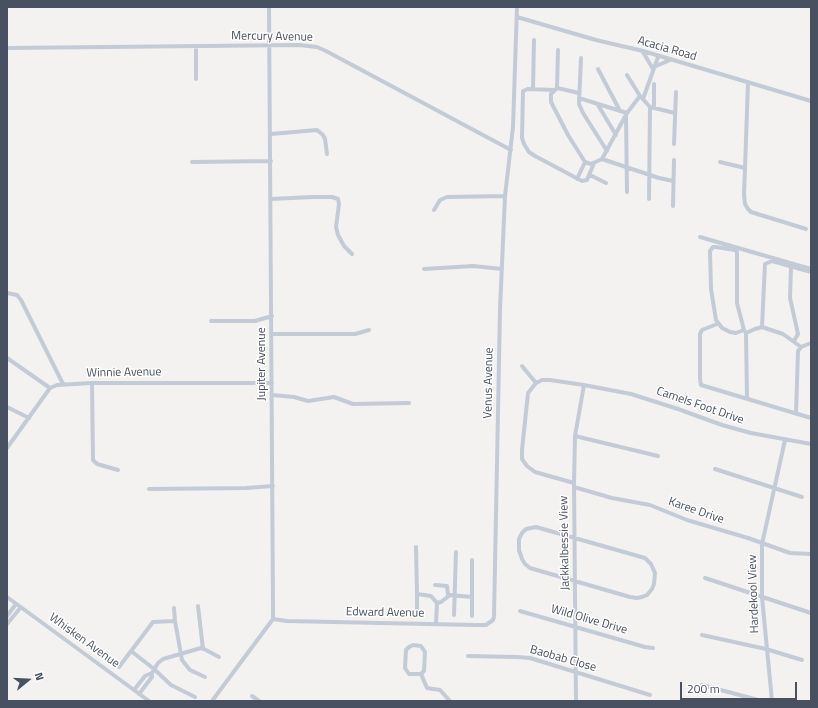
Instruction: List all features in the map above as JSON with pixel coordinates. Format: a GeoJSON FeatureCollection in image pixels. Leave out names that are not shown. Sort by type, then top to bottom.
{"type":"FeatureCollection","features":[{"type":"Feature","properties":{"kind":"street","name":"Jupiter Avenue"},"geometry":{"type":"LineString","coordinates":[[269,7],[274,594],[272,619]]}},
{"type":"Feature","properties":{"kind":"street","name":"Venus Avenue"},"geometry":{"type":"LineString","coordinates":[[494,617],[502,269],[505,196],[513,127],[517,7]]}},
{"type":"Feature","properties":{"kind":"street","name":"Acacia Road"},"geometry":{"type":"LineString","coordinates":[[517,17],[596,40],[643,51],[811,101]]}},
{"type":"Feature","properties":{"kind":"street"},"geometry":{"type":"LineString","coordinates":[[533,89],[534,40]]}},
{"type":"Feature","properties":{"kind":"street","name":"Mercury Avenue"},"geometry":{"type":"LineString","coordinates":[[7,48],[311,46],[326,51],[511,150]]}},
{"type":"Feature","properties":{"kind":"street"},"geometry":{"type":"LineString","coordinates":[[196,47],[196,79]]}},
{"type":"Feature","properties":{"kind":"street"},"geometry":{"type":"LineString","coordinates":[[558,50],[555,89],[551,99],[552,105],[568,135],[585,162],[589,164],[602,159],[626,114],[642,98],[658,56]]}},
{"type":"Feature","properties":{"kind":"street"},"geometry":{"type":"LineString","coordinates":[[643,51],[653,68]]}},
{"type":"Feature","properties":{"kind":"street"},"geometry":{"type":"LineString","coordinates":[[581,58],[579,96],[583,112],[607,151]]}},
{"type":"Feature","properties":{"kind":"street"},"geometry":{"type":"LineString","coordinates":[[653,68],[670,60]]}},
{"type":"Feature","properties":{"kind":"street"},"geometry":{"type":"LineString","coordinates":[[598,69],[620,111]]}},
{"type":"Feature","properties":{"kind":"street"},"geometry":{"type":"LineString","coordinates":[[627,75],[642,98],[652,107],[675,113]]}},
{"type":"Feature","properties":{"kind":"street"},"geometry":{"type":"LineString","coordinates":[[748,83],[744,195],[745,204],[751,212],[806,229]]}},
{"type":"Feature","properties":{"kind":"street"},"geometry":{"type":"LineString","coordinates":[[649,199],[654,84]]}},
{"type":"Feature","properties":{"kind":"street"},"geometry":{"type":"LineString","coordinates":[[594,163],[590,175],[586,181],[582,181],[529,152],[522,138],[523,92],[526,89],[555,89],[579,96],[598,105],[626,114]]}},
{"type":"Feature","properties":{"kind":"street"},"geometry":{"type":"LineString","coordinates":[[674,144],[676,92]]}},
{"type":"Feature","properties":{"kind":"street"},"geometry":{"type":"LineString","coordinates":[[598,105],[616,135]]}},
{"type":"Feature","properties":{"kind":"street"},"geometry":{"type":"LineString","coordinates":[[626,114],[627,192]]}},
{"type":"Feature","properties":{"kind":"street"},"geometry":{"type":"LineString","coordinates":[[271,134],[317,130],[325,139],[327,154]]}},
{"type":"Feature","properties":{"kind":"street"},"geometry":{"type":"LineString","coordinates":[[602,159],[662,179],[673,181]]}},
{"type":"Feature","properties":{"kind":"street"},"geometry":{"type":"LineString","coordinates":[[673,206],[674,160]]}},
{"type":"Feature","properties":{"kind":"street"},"geometry":{"type":"LineString","coordinates":[[192,162],[271,161]]}},
{"type":"Feature","properties":{"kind":"street"},"geometry":{"type":"LineString","coordinates":[[577,178],[585,162]]}},
{"type":"Feature","properties":{"kind":"street"},"geometry":{"type":"LineString","coordinates":[[720,162],[745,168]]}},
{"type":"Feature","properties":{"kind":"street"},"geometry":{"type":"LineString","coordinates":[[590,175],[606,183]]}},
{"type":"Feature","properties":{"kind":"street"},"geometry":{"type":"LineString","coordinates":[[434,210],[440,200],[447,197],[505,196]]}},
{"type":"Feature","properties":{"kind":"street"},"geometry":{"type":"LineString","coordinates":[[271,199],[313,197],[332,197],[338,199],[339,204],[336,227],[338,235],[344,246],[352,254]]}},
{"type":"Feature","properties":{"kind":"street"},"geometry":{"type":"LineString","coordinates":[[700,237],[811,269]]}},
{"type":"Feature","properties":{"kind":"street"},"geometry":{"type":"LineString","coordinates":[[747,398],[745,331],[737,303],[737,252],[735,250],[716,247],[712,248],[710,251],[711,289],[717,324],[730,332],[736,333],[745,331],[755,328],[762,327],[783,334],[801,347]]}},
{"type":"Feature","properties":{"kind":"street"},"geometry":{"type":"LineString","coordinates":[[762,327],[765,264],[772,261],[811,272]]}},
{"type":"Feature","properties":{"kind":"street"},"geometry":{"type":"LineString","coordinates":[[424,268],[473,266],[502,269]]}},
{"type":"Feature","properties":{"kind":"street"},"geometry":{"type":"LineString","coordinates":[[791,267],[790,298],[798,334],[794,341]]}},
{"type":"Feature","properties":{"kind":"street"},"geometry":{"type":"LineString","coordinates":[[7,293],[16,295],[21,300],[63,384]]}},
{"type":"Feature","properties":{"kind":"street"},"geometry":{"type":"LineString","coordinates":[[211,321],[255,321],[272,316]]}},
{"type":"Feature","properties":{"kind":"street"},"geometry":{"type":"LineString","coordinates":[[717,324],[702,330],[700,334],[700,382],[704,386],[811,418]]}},
{"type":"Feature","properties":{"kind":"street"},"geometry":{"type":"LineString","coordinates":[[272,334],[355,334],[369,330]]}},
{"type":"Feature","properties":{"kind":"street"},"geometry":{"type":"LineString","coordinates":[[796,413],[798,352],[801,347],[811,343]]}},
{"type":"Feature","properties":{"kind":"street"},"geometry":{"type":"LineString","coordinates":[[7,358],[50,388],[7,448]]}},
{"type":"Feature","properties":{"kind":"street"},"geometry":{"type":"LineString","coordinates":[[522,366],[536,383]]}},
{"type":"Feature","properties":{"kind":"street","name":"Camels Foot Drive"},"geometry":{"type":"LineString","coordinates":[[536,383],[542,380],[550,380],[632,394],[722,425],[751,433],[811,444]]}},
{"type":"Feature","properties":{"kind":"street","name":"Winnie Avenue"},"geometry":{"type":"LineString","coordinates":[[50,388],[63,384],[92,383],[272,382]]}},
{"type":"Feature","properties":{"kind":"street"},"geometry":{"type":"LineString","coordinates":[[92,383],[92,459],[97,464],[118,470]]}},
{"type":"Feature","properties":{"kind":"street","name":"Karee Drive"},"geometry":{"type":"LineString","coordinates":[[536,383],[529,391],[528,395],[522,450],[522,459],[527,466],[535,472],[612,498],[650,505],[687,520],[793,554],[811,554]]}},
{"type":"Feature","properties":{"kind":"street","name":"Jackkalbessie View"},"geometry":{"type":"LineString","coordinates":[[576,701],[575,436],[584,385]]}},
{"type":"Feature","properties":{"kind":"street"},"geometry":{"type":"LineString","coordinates":[[272,395],[288,396],[311,401],[334,397],[353,404],[409,403]]}},
{"type":"Feature","properties":{"kind":"street"},"geometry":{"type":"LineString","coordinates":[[7,407],[29,418]]}},
{"type":"Feature","properties":{"kind":"street"},"geometry":{"type":"LineString","coordinates":[[575,436],[658,456]]}},
{"type":"Feature","properties":{"kind":"street","name":"Hardekool View"},"geometry":{"type":"LineString","coordinates":[[772,701],[762,597],[762,544],[785,440]]}},
{"type":"Feature","properties":{"kind":"street"},"geometry":{"type":"LineString","coordinates":[[715,469],[802,497]]}},
{"type":"Feature","properties":{"kind":"street"},"geometry":{"type":"LineString","coordinates":[[149,489],[246,488],[273,486]]}},
{"type":"Feature","properties":{"kind":"street"},"geometry":{"type":"LineString","coordinates":[[536,527],[575,539],[645,558],[653,567],[655,577],[650,592],[638,598],[530,568],[522,559],[519,546],[522,533],[529,528],[536,527]]}},
{"type":"Feature","properties":{"kind":"street"},"geometry":{"type":"LineString","coordinates":[[416,547],[417,613]]}},
{"type":"Feature","properties":{"kind":"street"},"geometry":{"type":"LineString","coordinates":[[454,615],[456,552]]}},
{"type":"Feature","properties":{"kind":"street"},"geometry":{"type":"LineString","coordinates":[[472,560],[472,616]]}},
{"type":"Feature","properties":{"kind":"street"},"geometry":{"type":"LineString","coordinates":[[705,578],[811,613]]}},
{"type":"Feature","properties":{"kind":"street"},"geometry":{"type":"LineString","coordinates":[[435,585],[447,586],[448,595]]}},
{"type":"Feature","properties":{"kind":"street"},"geometry":{"type":"LineString","coordinates":[[417,594],[431,596],[437,602],[436,624]]}},
{"type":"Feature","properties":{"kind":"street"},"geometry":{"type":"LineString","coordinates":[[437,602],[441,602],[448,595],[472,597]]}},
{"type":"Feature","properties":{"kind":"street","name":"Whisken Avenue"},"geometry":{"type":"LineString","coordinates":[[7,597],[149,701]]}},
{"type":"Feature","properties":{"kind":"street"},"geometry":{"type":"LineString","coordinates":[[7,616],[16,604]]}},
{"type":"Feature","properties":{"kind":"street"},"geometry":{"type":"LineString","coordinates":[[198,606],[202,649]]}},
{"type":"Feature","properties":{"kind":"street"},"geometry":{"type":"LineString","coordinates":[[7,624],[21,607]]}},
{"type":"Feature","properties":{"kind":"street"},"geometry":{"type":"LineString","coordinates":[[174,608],[180,654],[186,666],[190,670],[205,677]]}},
{"type":"Feature","properties":{"kind":"street","name":"Wild Olive Drive"},"geometry":{"type":"LineString","coordinates":[[520,611],[653,648]]}},
{"type":"Feature","properties":{"kind":"street","name":"Edward Avenue"},"geometry":{"type":"LineString","coordinates":[[272,619],[287,621],[486,625],[491,622],[494,617]]}},
{"type":"Feature","properties":{"kind":"street"},"geometry":{"type":"LineString","coordinates":[[212,701],[272,619]]}},
{"type":"Feature","properties":{"kind":"street"},"geometry":{"type":"LineString","coordinates":[[120,667],[153,622],[175,621]]}},
{"type":"Feature","properties":{"kind":"street"},"geometry":{"type":"LineString","coordinates":[[702,635],[766,649],[802,660]]}},
{"type":"Feature","properties":{"kind":"street"},"geometry":{"type":"LineString","coordinates":[[413,645],[421,646],[425,652],[424,671],[421,674],[409,674],[405,668],[406,650],[408,647],[413,645]]}},
{"type":"Feature","properties":{"kind":"street"},"geometry":{"type":"LineString","coordinates":[[134,690],[163,659],[202,649],[219,657]]}},
{"type":"Feature","properties":{"kind":"street"},"geometry":{"type":"LineString","coordinates":[[131,651],[171,685],[195,697]]}},
{"type":"Feature","properties":{"kind":"street","name":"Baobab Close"},"geometry":{"type":"LineString","coordinates":[[468,656],[525,657],[650,695]]}},
{"type":"Feature","properties":{"kind":"street"},"geometry":{"type":"LineString","coordinates":[[139,694],[152,677],[153,671]]}},
{"type":"Feature","properties":{"kind":"street"},"geometry":{"type":"LineString","coordinates":[[421,674],[428,688],[440,690],[450,701]]}},
{"type":"Feature","properties":{"kind":"street"},"geometry":{"type":"LineString","coordinates":[[141,681],[146,686]]}},
{"type":"Feature","properties":{"kind":"street"},"geometry":{"type":"LineString","coordinates":[[702,685],[762,701]]}},
{"type":"Feature","properties":{"kind":"street"},"geometry":{"type":"LineString","coordinates":[[252,696],[259,701]]}}]}
